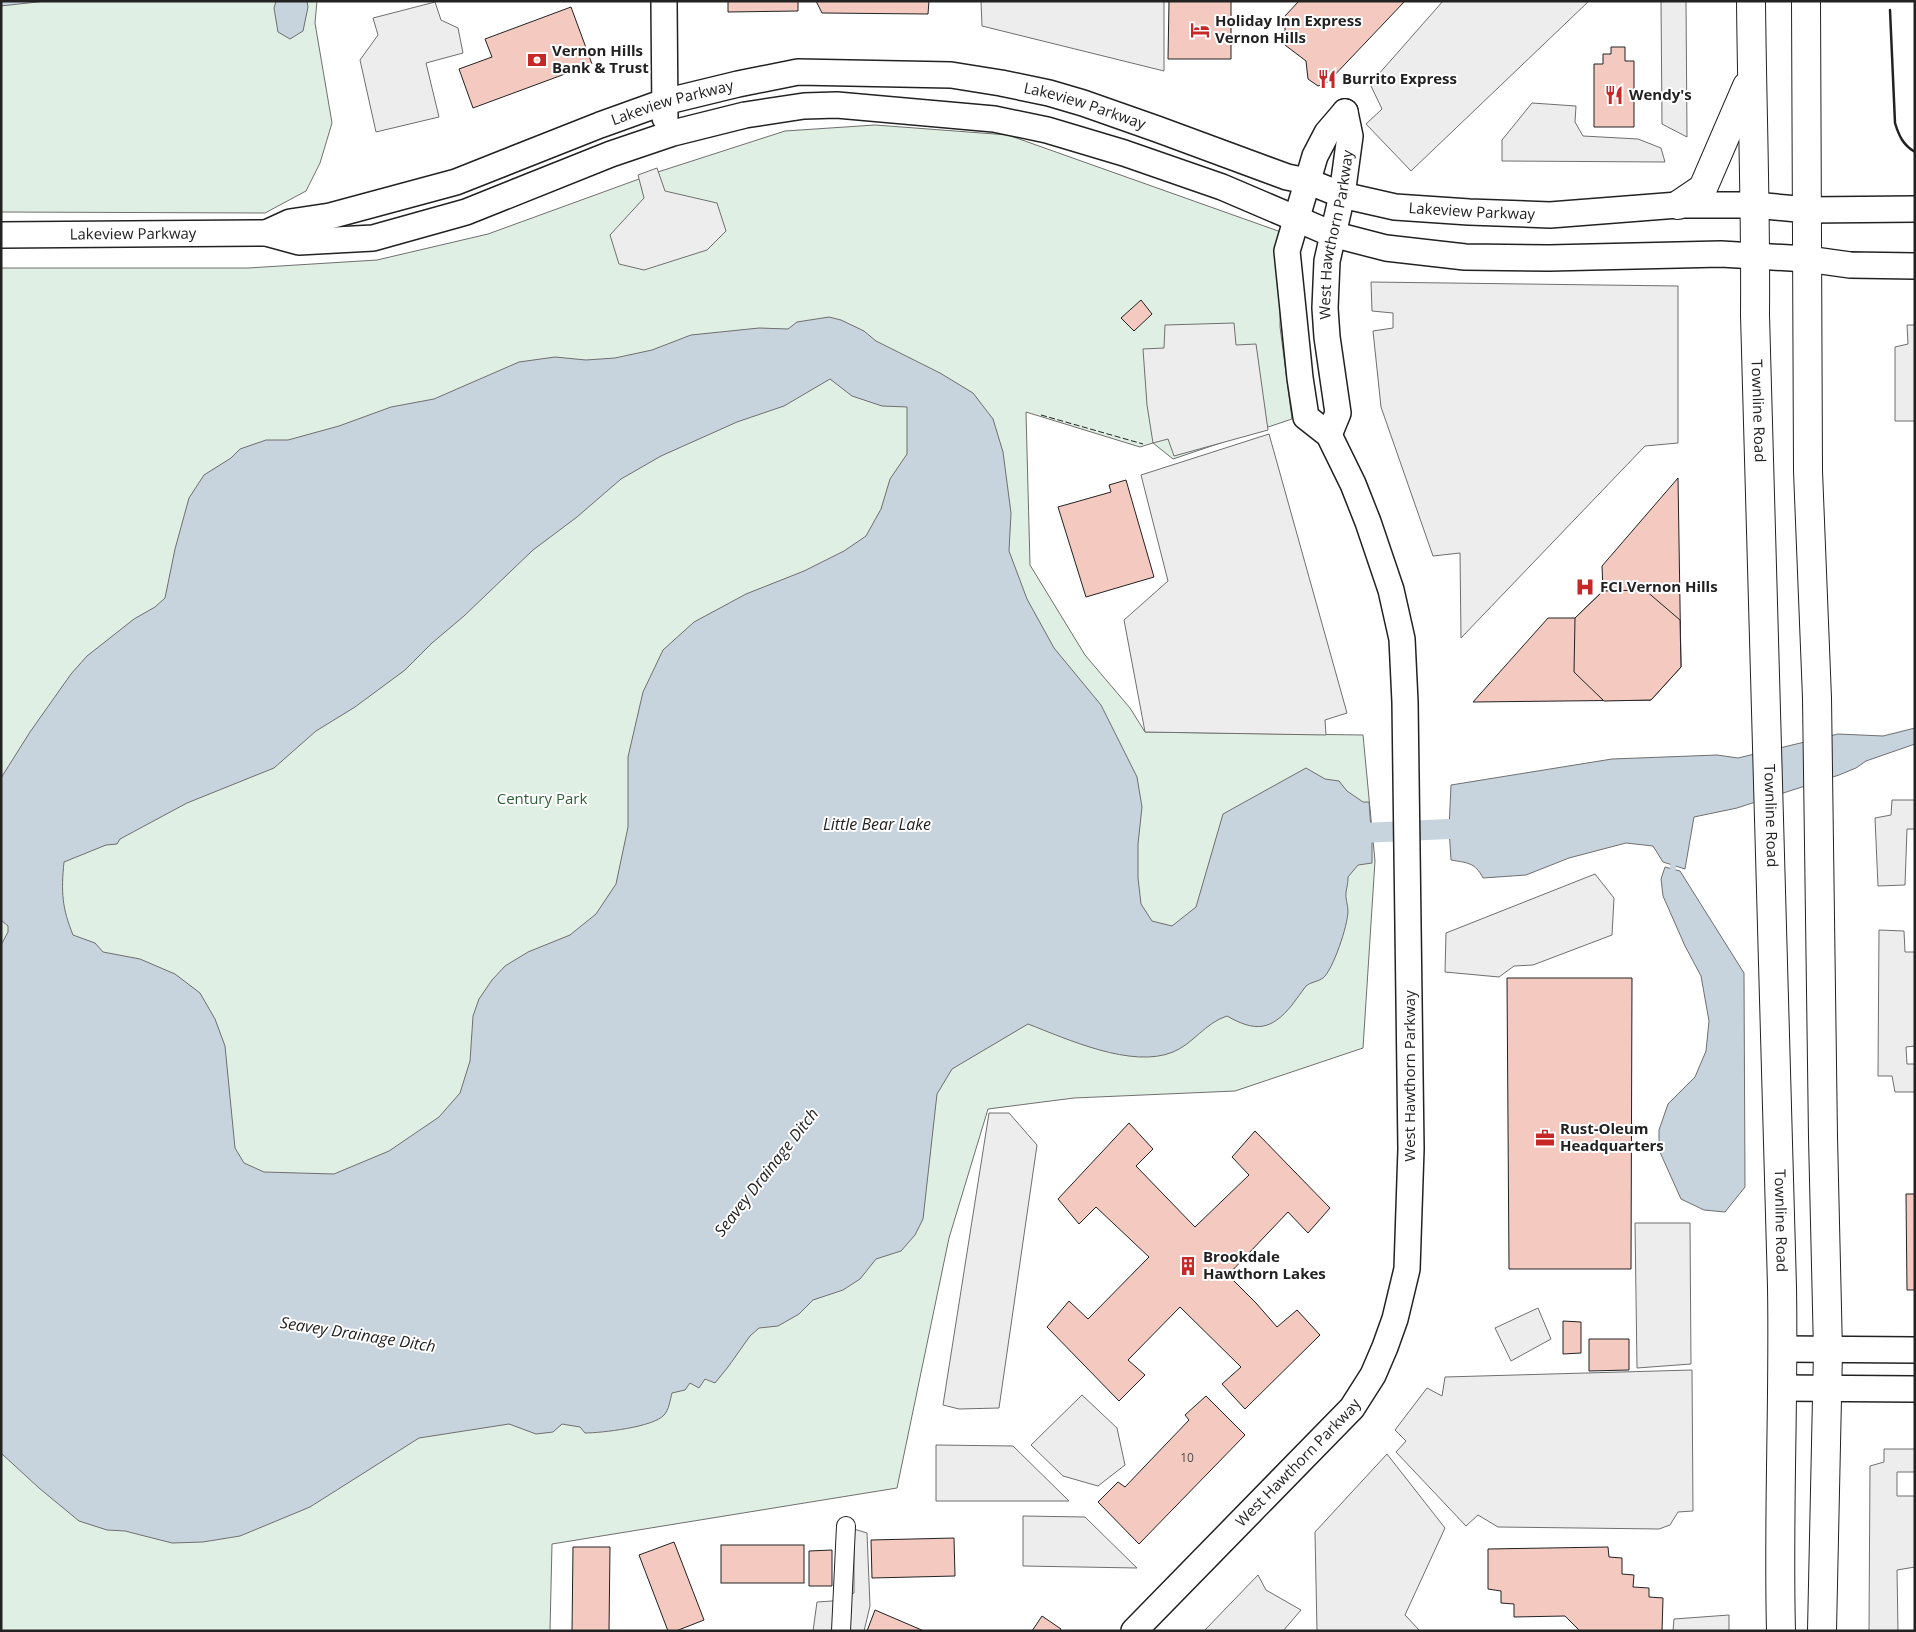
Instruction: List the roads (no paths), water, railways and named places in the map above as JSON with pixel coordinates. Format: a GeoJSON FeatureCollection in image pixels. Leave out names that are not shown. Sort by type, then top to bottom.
{"type":"FeatureCollection","features":[{"type":"Feature","properties":{"kind":"main road","name":"Townline Road"},"geometry":{"type":"LineString","coordinates":[[1751,1],[1751,78],[1756,256],[1755,315],[1768,700],[1783,1349],[1781,1631]]}},
{"type":"Feature","properties":{"kind":"main road"},"geometry":{"type":"LineString","coordinates":[[1806,1],[1809,527],[1817,698],[1828,1351],[1822,1631]]}},
{"type":"Feature","properties":{"kind":"main road"},"geometry":{"type":"LineString","coordinates":[[1678,205],[1703,188],[1751,78]]}},
{"type":"Feature","properties":{"kind":"street"},"geometry":{"type":"LineString","coordinates":[[664,1],[664,102],[667,135]]}},
{"type":"Feature","properties":{"kind":"street","name":"Lakeview Parkway"},"geometry":{"type":"LineString","coordinates":[[266,232],[290,222],[330,216],[456,182],[600,125],[664,102],[798,72],[951,75],[1001,82],[1083,103],[1287,177],[1307,181],[1342,195],[1395,207],[1550,215],[1678,205],[1754,205],[1808,210],[1915,210]]}},
{"type":"Feature","properties":{"kind":"street","name":"Lakeview Parkway"},"geometry":{"type":"LineString","coordinates":[[1,235],[266,232],[299,242],[373,238],[466,212],[611,154],[667,135],[745,115],[804,106],[829,105],[994,119],[1047,130],[1133,156],[1222,187],[1332,234],[1386,248],[1465,257],[1549,258],[1721,254],[1807,259],[1850,265],[1915,266]]}},
{"type":"Feature","properties":{"kind":"street","name":"West Hawthorn Parkway"},"geometry":{"type":"LineString","coordinates":[[1134,1631],[1352,1408],[1373,1375],[1385,1347],[1407,1269],[1411,1150],[1405,679],[1402,639],[1391,590],[1353,484],[1329,435],[1306,417],[1300,378],[1287,251],[1315,156],[1327,133],[1345,112],[1350,136],[1342,195],[1327,261],[1325,308],[1327,337],[1338,414],[1329,435]]}},
{"type":"Feature","properties":{"kind":"street"},"geometry":{"type":"LineString","coordinates":[[1783,1349],[1828,1351],[1915,1350]]}},
{"type":"Feature","properties":{"kind":"street"},"geometry":{"type":"LineString","coordinates":[[1782,1388],[1915,1389]]}},
{"type":"Feature","properties":{"kind":"street"},"geometry":{"type":"LineString","coordinates":[[841,1631],[846,1526]]}},
{"type":"Feature","properties":{"kind":"water"},"geometry":{"type":"Polygon","coordinates":[[[1,1],[46,1],[1,6],[1,1]]]}},
{"type":"Feature","properties":{"kind":"water"},"geometry":{"type":"Polygon","coordinates":[[[276,1],[307,1],[308,7],[303,31],[290,39],[278,32],[274,8],[276,1]]]}},
{"type":"Feature","properties":{"kind":"water","name":"Little Bear Lake"},"geometry":{"type":"Polygon","coordinates":[[[829,317],[841,320],[864,331],[876,341],[940,373],[973,393],[993,419],[1003,452],[1011,513],[1009,551],[1027,599],[1054,648],[1101,705],[1137,777],[1142,807],[1138,844],[1138,878],[1141,904],[1152,921],[1172,926],[1196,907],[1223,814],[1306,768],[1325,779],[1339,781],[1347,791],[1363,802],[1369,802],[1371,829],[1362,830],[1362,837],[1372,838],[1372,863],[1358,865],[1348,877],[1346,926],[1327,973],[1323,978],[1306,986],[1284,1014],[1270,1024],[1262,1026],[1246,1025],[1227,1016],[1212,1023],[1187,1044],[1173,1052],[1157,1056],[1139,1057],[1119,1055],[1080,1044],[1028,1024],[952,1069],[937,1094],[923,1219],[915,1235],[901,1251],[876,1259],[860,1279],[843,1290],[813,1300],[799,1314],[778,1326],[759,1328],[750,1336],[715,1383],[705,1379],[699,1388],[690,1383],[685,1390],[672,1393],[664,1415],[650,1423],[593,1433],[585,1433],[580,1427],[562,1424],[553,1432],[536,1434],[509,1424],[419,1438],[310,1507],[240,1536],[203,1542],[172,1543],[125,1531],[107,1530],[79,1521],[1,1453],[1,945],[8,932],[8,926],[1,920],[1,778],[30,732],[71,674],[87,656],[134,619],[155,607],[165,598],[175,549],[189,498],[204,475],[231,458],[240,449],[266,440],[288,440],[339,426],[391,407],[434,399],[519,362],[555,357],[586,360],[615,358],[652,350],[691,335],[759,328],[788,329],[797,322],[829,317]],[[830,379],[784,406],[737,422],[661,456],[621,479],[577,517],[533,550],[405,670],[355,707],[316,731],[274,768],[187,803],[120,839],[117,844],[106,845],[64,862],[63,900],[73,935],[95,943],[103,952],[140,959],[175,974],[200,993],[215,1019],[225,1046],[235,1148],[244,1163],[264,1172],[334,1174],[389,1151],[439,1117],[460,1093],[470,1061],[473,1016],[479,999],[492,980],[505,966],[528,952],[570,935],[596,914],[616,884],[628,827],[628,757],[643,692],[663,650],[694,622],[746,594],[804,571],[844,551],[866,536],[881,509],[890,479],[907,454],[907,407],[882,406],[852,396],[830,379]]]}},
{"type":"Feature","properties":{"kind":"water"},"geometry":{"type":"Polygon","coordinates":[[[1915,728],[1915,744],[1866,761],[1856,768],[1839,775],[1737,808],[1694,817],[1685,869],[1663,862],[1653,846],[1626,843],[1569,858],[1526,875],[1483,878],[1474,866],[1451,860],[1449,829],[1451,785],[1612,759],[1717,755],[1738,758],[1838,734],[1883,736],[1915,728]]]}},
{"type":"Feature","properties":{"kind":"water"},"geometry":{"type":"Polygon","coordinates":[[[1665,867],[1680,871],[1744,973],[1745,1187],[1725,1212],[1704,1210],[1681,1199],[1659,1150],[1659,1130],[1668,1104],[1695,1077],[1706,1051],[1709,1021],[1701,976],[1685,946],[1663,896],[1661,879],[1665,867]]]}},
{"type":"Feature","properties":{"kind":"waterway","name":"Seavey Drainage Ditch"},"geometry":{"type":"LineString","coordinates":[[1362,833],[1449,829]]}},
{"type":"Feature","properties":{"kind":"place","name":"Holiday Inn Express Vernon Hills"},"geometry":{"type":"Point","coordinates":[1200,30]}},
{"type":"Feature","properties":{"kind":"place","name":"Vernon Hills Bank & Trust"},"geometry":{"type":"Point","coordinates":[537,60]}},
{"type":"Feature","properties":{"kind":"place","name":"Burrito Express"},"geometry":{"type":"Point","coordinates":[1327,79]}},
{"type":"Feature","properties":{"kind":"place","name":"Wendy's"},"geometry":{"type":"Point","coordinates":[1614,95]}},
{"type":"Feature","properties":{"kind":"place","name":"FCI Vernon Hills"},"geometry":{"type":"Point","coordinates":[1585,587]}},
{"type":"Feature","properties":{"kind":"place","name":"Rust-Oleum Headquarters"},"geometry":{"type":"Point","coordinates":[1545,1138]}},
{"type":"Feature","properties":{"kind":"place","name":"Brookdale Hawthorn Lakes"},"geometry":{"type":"Point","coordinates":[1188,1266]}},
{"type":"Feature","properties":{"kind":"park label","name":"Century Park"},"geometry":{"type":"Point","coordinates":[542,799]}}]}
